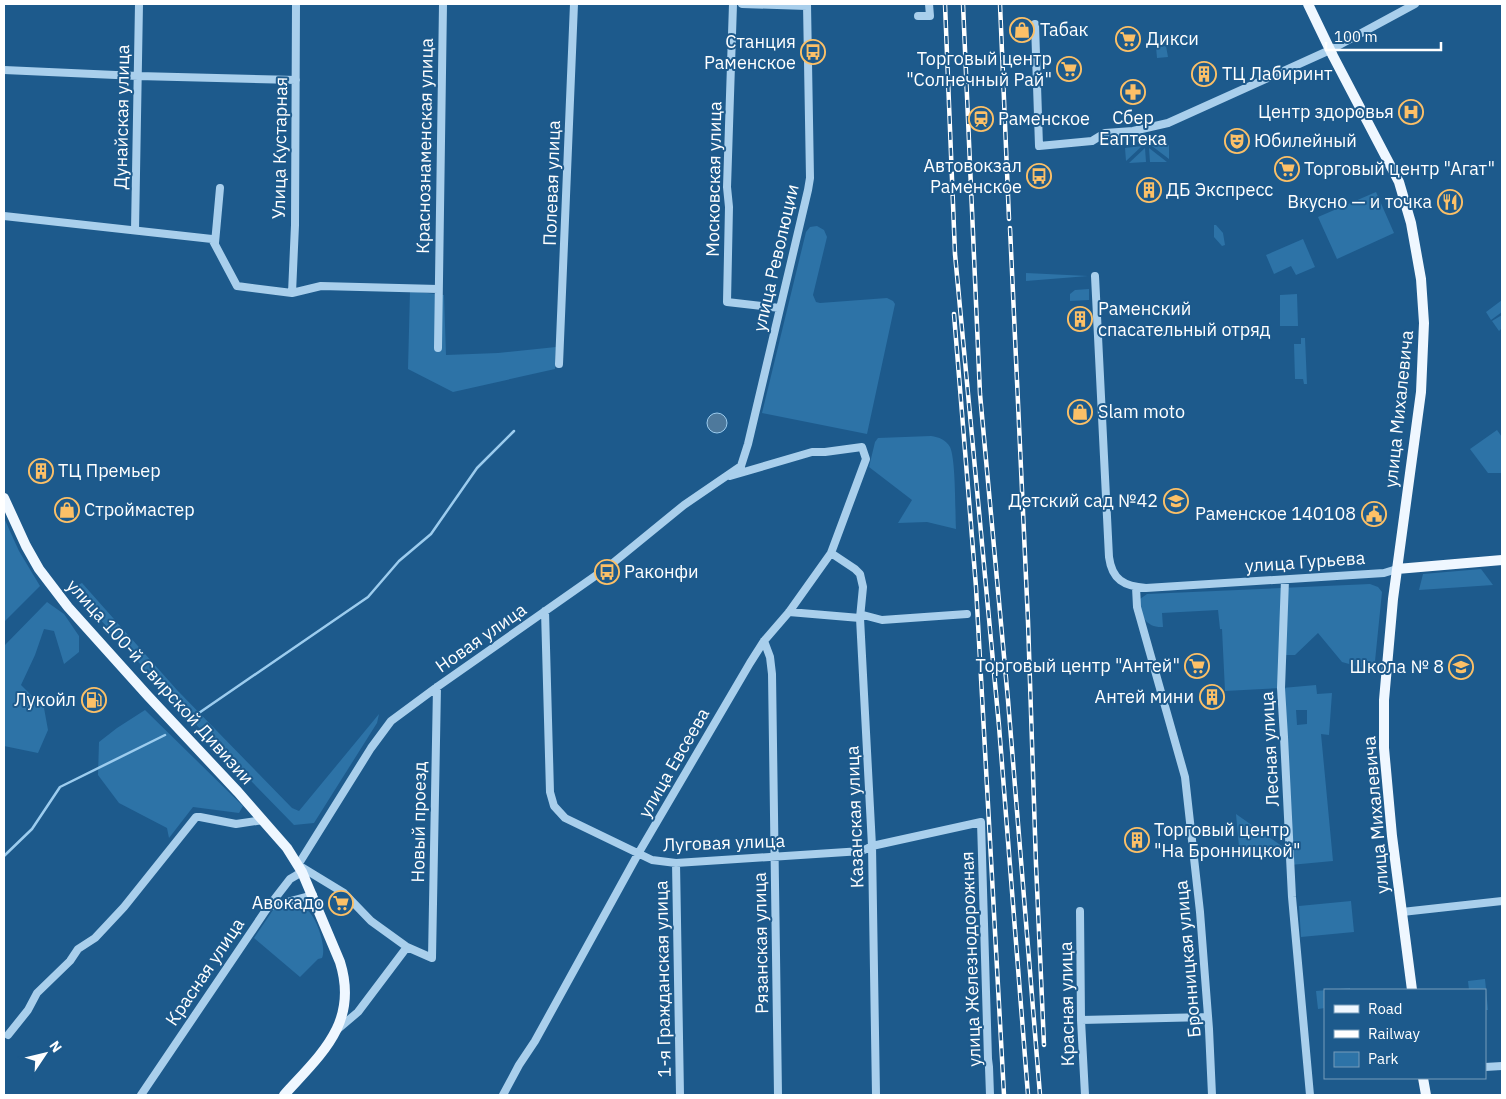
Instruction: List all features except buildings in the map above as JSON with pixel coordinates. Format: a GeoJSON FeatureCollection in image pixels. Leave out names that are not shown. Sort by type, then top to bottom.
{"type":"FeatureCollection","features":[{"type":"Feature","properties":{"kind":"main road","name":"улица Михалевича"},"geometry":{"type":"LineString","coordinates":[[1308,4],[1399,182],[1411,223],[1421,280],[1424,323],[1421,392],[1386,665],[1384,724],[1384,748],[1392,836],[1412,989]]}},
{"type":"Feature","properties":{"kind":"main road","name":"улица 100-й Свирской Дивизии"},"geometry":{"type":"LineString","coordinates":[[4,498],[39,569],[68,607],[287,848],[302,872],[313,895],[343,972],[344,1003],[337,1031],[332,1041],[284,1095]]}},
{"type":"Feature","properties":{"kind":"main road","name":"улица Гурьева"},"geometry":{"type":"LineString","coordinates":[[1397,569],[1502,560]]}},
{"type":"Feature","properties":{"kind":"main road"},"geometry":{"type":"LineString","coordinates":[[1423,1079],[1426,1095]]}},
{"type":"Feature","properties":{"kind":"street","name":"Дунайская улица"},"geometry":{"type":"LineString","coordinates":[[135,230],[140,4]]}},
{"type":"Feature","properties":{"kind":"street","name":"Улица Кустарная"},"geometry":{"type":"LineString","coordinates":[[292,293],[295,225],[296,4]]}},
{"type":"Feature","properties":{"kind":"street","name":"Краснознаменская улица"},"geometry":{"type":"LineString","coordinates":[[438,348],[443,4]]}},
{"type":"Feature","properties":{"kind":"street","name":"Полевая улица"},"geometry":{"type":"LineString","coordinates":[[559,364],[574,4]]}},
{"type":"Feature","properties":{"kind":"street","name":"Московская улица"},"geometry":{"type":"LineString","coordinates":[[733,4],[727,187],[729,207],[727,302],[780,308]]}},
{"type":"Feature","properties":{"kind":"street"},"geometry":{"type":"LineString","coordinates":[[742,4],[807,5]]}},
{"type":"Feature","properties":{"kind":"street"},"geometry":{"type":"LineString","coordinates":[[918,16],[930,16],[929,4]]}},
{"type":"Feature","properties":{"kind":"street"},"geometry":{"type":"LineString","coordinates":[[1035,24],[1039,146],[1090,142],[1105,133],[1132,131],[1174,121],[1330,50],[1415,4]]}},
{"type":"Feature","properties":{"kind":"street","name":"улица Революции"},"geometry":{"type":"LineString","coordinates":[[726,477],[741,466],[743,462],[806,206],[810,178],[807,5]]}},
{"type":"Feature","properties":{"kind":"street"},"geometry":{"type":"LineString","coordinates":[[4,70],[296,80]]}},
{"type":"Feature","properties":{"kind":"street"},"geometry":{"type":"LineString","coordinates":[[215,244],[220,188]]}},
{"type":"Feature","properties":{"kind":"street"},"geometry":{"type":"LineString","coordinates":[[4,216],[212,239],[237,286],[292,293],[321,286],[438,289]]}},
{"type":"Feature","properties":{"kind":"street"},"geometry":{"type":"LineString","coordinates":[[1095,276],[1109,557],[1114,572],[1124,584],[1136,587]]}},
{"type":"Feature","properties":{"kind":"street","name":"улица Евсеева"},"geometry":{"type":"LineString","coordinates":[[503,1095],[540,1033],[638,854],[764,642],[789,612],[832,553],[866,460],[862,447],[812,452],[726,477]]}},
{"type":"Feature","properties":{"kind":"street","name":"Новая улица"},"geometry":{"type":"LineString","coordinates":[[302,872],[371,748],[384,729],[399,715],[608,567],[684,505],[726,477]]}},
{"type":"Feature","properties":{"kind":"street","name":"Казанская улица"},"geometry":{"type":"LineString","coordinates":[[832,553],[855,569],[861,576],[862,587],[860,618],[872,846],[876,1095]]}},
{"type":"Feature","properties":{"kind":"street","name":"улица Гурьева"},"geometry":{"type":"LineString","coordinates":[[1136,587],[1384,574],[1397,569]]}},
{"type":"Feature","properties":{"kind":"street","name":"Лесная улица"},"geometry":{"type":"LineString","coordinates":[[1285,580],[1282,688],[1284,745],[1292,896],[1310,1095]]}},
{"type":"Feature","properties":{"kind":"street","name":"Бронницкая улица"},"geometry":{"type":"LineString","coordinates":[[1136,587],[1136,607],[1185,777],[1200,912],[1212,1095]]}},
{"type":"Feature","properties":{"kind":"street","name":"Луговая улица"},"geometry":{"type":"LineString","coordinates":[[545,611],[549,782],[552,801],[556,809],[565,818],[638,854],[652,860],[676,863],[862,851],[872,846],[982,822]]}},
{"type":"Feature","properties":{"kind":"street"},"geometry":{"type":"LineString","coordinates":[[789,612],[860,618],[863,615],[882,620],[966,614]]}},
{"type":"Feature","properties":{"kind":"street","name":"Рязанская улица"},"geometry":{"type":"LineString","coordinates":[[764,642],[772,668],[778,1095]]}},
{"type":"Feature","properties":{"kind":"street","name":"Новый проезд"},"geometry":{"type":"LineString","coordinates":[[407,947],[432,958],[437,687]]}},
{"type":"Feature","properties":{"kind":"street"},"geometry":{"type":"LineString","coordinates":[[8,1035],[28,1010],[37,993],[70,961],[78,950],[95,938],[128,902],[196,817],[200,816],[236,824],[263,820]]}},
{"type":"Feature","properties":{"kind":"street","name":"улица Железнодорожная"},"geometry":{"type":"LineString","coordinates":[[982,822],[990,1095]]}},
{"type":"Feature","properties":{"kind":"street","name":"1-я Гражданская улица"},"geometry":{"type":"LineString","coordinates":[[676,863],[680,1095]]}},
{"type":"Feature","properties":{"kind":"street"},"geometry":{"type":"LineString","coordinates":[[302,872],[344,893],[371,921],[407,947],[358,1012],[337,1031]]}},
{"type":"Feature","properties":{"kind":"street","name":"Красная улица"},"geometry":{"type":"LineString","coordinates":[[141,1095],[268,907],[290,879],[302,872]]}},
{"type":"Feature","properties":{"kind":"street"},"geometry":{"type":"LineString","coordinates":[[268,907],[313,895]]}},
{"type":"Feature","properties":{"kind":"street"},"geometry":{"type":"LineString","coordinates":[[1402,912],[1502,901]]}},
{"type":"Feature","properties":{"kind":"street","name":"Красная улица"},"geometry":{"type":"LineString","coordinates":[[1080,911],[1081,1020],[1085,1095]]}},
{"type":"Feature","properties":{"kind":"street"},"geometry":{"type":"LineString","coordinates":[[1081,1020],[1208,1017]]}},
{"type":"Feature","properties":{"kind":"street"},"geometry":{"type":"LineString","coordinates":[[1486,1067],[1502,1066]]}},
{"type":"Feature","properties":{"kind":"green space"},"geometry":{"type":"Polygon","coordinates":[[[1166,46],[1168,57],[1157,58],[1156,47],[1166,46]]]}},
{"type":"Feature","properties":{"kind":"green space"},"geometry":{"type":"Polygon","coordinates":[[[1169,145],[1169,159],[1152,146],[1169,145]]]}},
{"type":"Feature","properties":{"kind":"green space"},"geometry":{"type":"Polygon","coordinates":[[[1142,146],[1126,161],[1125,148],[1142,146]]]}},
{"type":"Feature","properties":{"kind":"green space"},"geometry":{"type":"Polygon","coordinates":[[[1145,148],[1146,162],[1129,163],[1145,148]]]}},
{"type":"Feature","properties":{"kind":"green space"},"geometry":{"type":"Polygon","coordinates":[[[1149,148],[1167,162],[1150,162],[1149,148]]]}},
{"type":"Feature","properties":{"kind":"green space"},"geometry":{"type":"Polygon","coordinates":[[[1376,192],[1394,233],[1337,259],[1318,217],[1376,192]]]}},
{"type":"Feature","properties":{"kind":"green space"},"geometry":{"type":"Polygon","coordinates":[[[1214,225],[1223,233],[1225,245],[1222,246],[1214,237],[1214,225]]]}},
{"type":"Feature","properties":{"kind":"green space"},"geometry":{"type":"Polygon","coordinates":[[[817,226],[824,230],[827,237],[813,295],[816,302],[887,298],[895,304],[867,434],[762,413],[806,232],[810,227],[817,226]]]}},
{"type":"Feature","properties":{"kind":"green space"},"geometry":{"type":"Polygon","coordinates":[[[1303,239],[1315,267],[1296,275],[1291,266],[1274,274],[1266,255],[1303,239]]]}},
{"type":"Feature","properties":{"kind":"green space"},"geometry":{"type":"Polygon","coordinates":[[[1026,273],[1088,276],[1026,281],[1026,273]]]}},
{"type":"Feature","properties":{"kind":"green space"},"geometry":{"type":"Polygon","coordinates":[[[1089,289],[1089,300],[1070,301],[1070,294],[1075,290],[1089,289]]]}},
{"type":"Feature","properties":{"kind":"green space"},"geometry":{"type":"Polygon","coordinates":[[[410,291],[444,295],[446,355],[498,353],[556,347],[555,369],[453,392],[408,369],[410,291]]]}},
{"type":"Feature","properties":{"kind":"green space"},"geometry":{"type":"Polygon","coordinates":[[[1297,294],[1298,326],[1280,326],[1280,295],[1297,294]]]}},
{"type":"Feature","properties":{"kind":"green space"},"geometry":{"type":"Polygon","coordinates":[[[1502,300],[1502,312],[1491,320],[1486,312],[1502,300]]]}},
{"type":"Feature","properties":{"kind":"green space"},"geometry":{"type":"Polygon","coordinates":[[[1502,315],[1502,328],[1499,331],[1492,321],[1502,315]]]}},
{"type":"Feature","properties":{"kind":"green space"},"geometry":{"type":"Polygon","coordinates":[[[1301,338],[1305,338],[1307,384],[1304,384],[1303,379],[1295,379],[1294,344],[1301,344],[1301,338]]]}},
{"type":"Feature","properties":{"kind":"green space"},"geometry":{"type":"Polygon","coordinates":[[[1497,430],[1502,437],[1502,473],[1488,473],[1470,449],[1497,430]]]}},
{"type":"Feature","properties":{"kind":"green space"},"geometry":{"type":"Polygon","coordinates":[[[931,436],[946,442],[952,454],[956,529],[927,522],[898,523],[912,500],[869,467],[875,442],[878,438],[931,436]]]}},
{"type":"Feature","properties":{"kind":"green space"},"geometry":{"type":"Polygon","coordinates":[[[4,518],[19,551],[40,586],[4,622],[4,518]]]}},
{"type":"Feature","properties":{"kind":"green space"},"geometry":{"type":"Polygon","coordinates":[[[1481,569],[1493,585],[1419,590],[1423,574],[1481,569]]]}},
{"type":"Feature","properties":{"kind":"green space"},"geometry":{"type":"Polygon","coordinates":[[[82,583],[177,690],[292,808],[299,811],[379,714],[377,723],[314,823],[294,825],[176,704],[72,588],[82,583]]]}},
{"type":"Feature","properties":{"kind":"green space"},"geometry":{"type":"Polygon","coordinates":[[[1370,584],[1378,587],[1382,592],[1374,671],[1342,662],[1318,633],[1295,655],[1283,655],[1282,688],[1316,685],[1317,694],[1332,693],[1329,735],[1321,734],[1333,861],[1290,865],[1289,852],[1281,857],[1239,847],[1236,814],[1289,851],[1281,688],[1225,691],[1222,629],[1220,629],[1218,610],[1162,613],[1163,627],[1157,627],[1148,623],[1142,615],[1140,599],[1147,594],[1370,584]],[[1296,710],[1297,725],[1307,724],[1307,710],[1296,710]]]}},
{"type":"Feature","properties":{"kind":"green space"},"geometry":{"type":"Polygon","coordinates":[[[47,602],[64,614],[79,636],[79,652],[64,664],[54,631],[44,629],[35,655],[21,685],[44,708],[48,730],[38,753],[4,746],[4,646],[47,602]]]}},
{"type":"Feature","properties":{"kind":"green space"},"geometry":{"type":"Polygon","coordinates":[[[145,710],[243,806],[239,813],[193,807],[169,838],[167,828],[119,803],[98,775],[99,742],[145,710]]]}},
{"type":"Feature","properties":{"kind":"green space"},"geometry":{"type":"Polygon","coordinates":[[[1351,901],[1354,932],[1301,937],[1299,906],[1351,901]]]}},
{"type":"Feature","properties":{"kind":"green space"},"geometry":{"type":"Polygon","coordinates":[[[291,905],[303,907],[310,912],[317,924],[323,947],[322,958],[318,959],[300,977],[254,938],[273,910],[291,905]]]}},
{"type":"Feature","properties":{"kind":"green space"},"geometry":{"type":"Polygon","coordinates":[[[1485,979],[1486,989],[1469,989],[1468,981],[1485,979]]]}},
{"type":"Feature","properties":{"kind":"green space"},"geometry":{"type":"Polygon","coordinates":[[[1486,989],[1488,1010],[1486,1010],[1486,989]]]}},
{"type":"Feature","properties":{"kind":"green space"},"geometry":{"type":"Polygon","coordinates":[[[1324,990],[1324,1008],[1318,1009],[1316,991],[1324,990]]]}},
{"type":"Feature","properties":{"kind":"shaded area"},"geometry":{"type":"Polygon","coordinates":[[[717,413],[724,416],[727,423],[724,430],[717,433],[710,430],[707,423],[710,416],[717,413]]]}},
{"type":"Feature","properties":{"kind":"waterway"},"geometry":{"type":"LineString","coordinates":[[196,715],[368,597],[399,561],[431,534],[477,468],[514,431]]}},
{"type":"Feature","properties":{"kind":"waterway"},"geometry":{"type":"LineString","coordinates":[[4,856],[32,829],[60,787],[165,735]]}},
{"type":"Feature","properties":{"kind":"railway"},"geometry":{"type":"LineString","coordinates":[[945,4],[955,254],[999,726],[1028,1095]]}},
{"type":"Feature","properties":{"kind":"railway"},"geometry":{"type":"LineString","coordinates":[[963,4],[980,394],[1008,700],[1040,1095]]}},
{"type":"Feature","properties":{"kind":"railway"},"geometry":{"type":"LineString","coordinates":[[1000,4],[1009,219]]}},
{"type":"Feature","properties":{"kind":"railway"},"geometry":{"type":"LineString","coordinates":[[1010,228],[1028,621],[1044,1045]]}},
{"type":"Feature","properties":{"kind":"railway"},"geometry":{"type":"LineString","coordinates":[[954,314],[976,587],[1004,1095]]}},
{"type":"Feature","properties":{"kind":"place","name":"Табак"},"geometry":{"type":"Point","coordinates":[1022,30]}},
{"type":"Feature","properties":{"kind":"place","name":"Дикси"},"geometry":{"type":"Point","coordinates":[1128,39]}},
{"type":"Feature","properties":{"kind":"place","name":"Станция Раменское"},"geometry":{"type":"Point","coordinates":[813,52]}},
{"type":"Feature","properties":{"kind":"place","name":"Торговый центр \"Солнечный Рай\""},"geometry":{"type":"Point","coordinates":[1069,69]}},
{"type":"Feature","properties":{"kind":"place","name":"ТЦ Лабиринт"},"geometry":{"type":"Point","coordinates":[1204,74]}},
{"type":"Feature","properties":{"kind":"place","name":"Сбер Еаптека"},"geometry":{"type":"Point","coordinates":[1133,92]}},
{"type":"Feature","properties":{"kind":"place","name":"Центр здоровья"},"geometry":{"type":"Point","coordinates":[1411,112]}},
{"type":"Feature","properties":{"kind":"place","name":"Раменское"},"geometry":{"type":"Point","coordinates":[981,119]}},
{"type":"Feature","properties":{"kind":"place","name":"Юбилейный"},"geometry":{"type":"Point","coordinates":[1237,141]}},
{"type":"Feature","properties":{"kind":"place","name":"Торговый центр \"Агат\""},"geometry":{"type":"Point","coordinates":[1287,169]}},
{"type":"Feature","properties":{"kind":"place","name":"Автовокзал Раменское"},"geometry":{"type":"Point","coordinates":[1039,176]}},
{"type":"Feature","properties":{"kind":"place","name":"ДБ Экспресс"},"geometry":{"type":"Point","coordinates":[1149,190]}},
{"type":"Feature","properties":{"kind":"place","name":"Вкусно — и точка"},"geometry":{"type":"Point","coordinates":[1450,202]}},
{"type":"Feature","properties":{"kind":"place","name":"Раменский спасательный отряд"},"geometry":{"type":"Point","coordinates":[1080,319]}},
{"type":"Feature","properties":{"kind":"place","name":"Slam moto"},"geometry":{"type":"Point","coordinates":[1080,412]}},
{"type":"Feature","properties":{"kind":"place","name":"ТЦ Премьер"},"geometry":{"type":"Point","coordinates":[41,471]}},
{"type":"Feature","properties":{"kind":"place","name":"Детский сад №42"},"geometry":{"type":"Point","coordinates":[1176,501]}},
{"type":"Feature","properties":{"kind":"place","name":"Строймастер"},"geometry":{"type":"Point","coordinates":[67,510]}},
{"type":"Feature","properties":{"kind":"place","name":"Раменское 140108"},"geometry":{"type":"Point","coordinates":[1374,514]}},
{"type":"Feature","properties":{"kind":"place","name":"Раконфи"},"geometry":{"type":"Point","coordinates":[607,572]}},
{"type":"Feature","properties":{"kind":"place","name":"Торговый центр \"Антей\""},"geometry":{"type":"Point","coordinates":[1197,666]}},
{"type":"Feature","properties":{"kind":"place","name":"Школа № 8"},"geometry":{"type":"Point","coordinates":[1461,667]}},
{"type":"Feature","properties":{"kind":"place","name":"Антей мини"},"geometry":{"type":"Point","coordinates":[1212,697]}},
{"type":"Feature","properties":{"kind":"place","name":"Лукойл"},"geometry":{"type":"Point","coordinates":[94,700]}},
{"type":"Feature","properties":{"kind":"place","name":"Торговый центр \"На Бронницкой\""},"geometry":{"type":"Point","coordinates":[1137,840]}},
{"type":"Feature","properties":{"kind":"place","name":"Авокадо"},"geometry":{"type":"Point","coordinates":[341,903]}}]}
